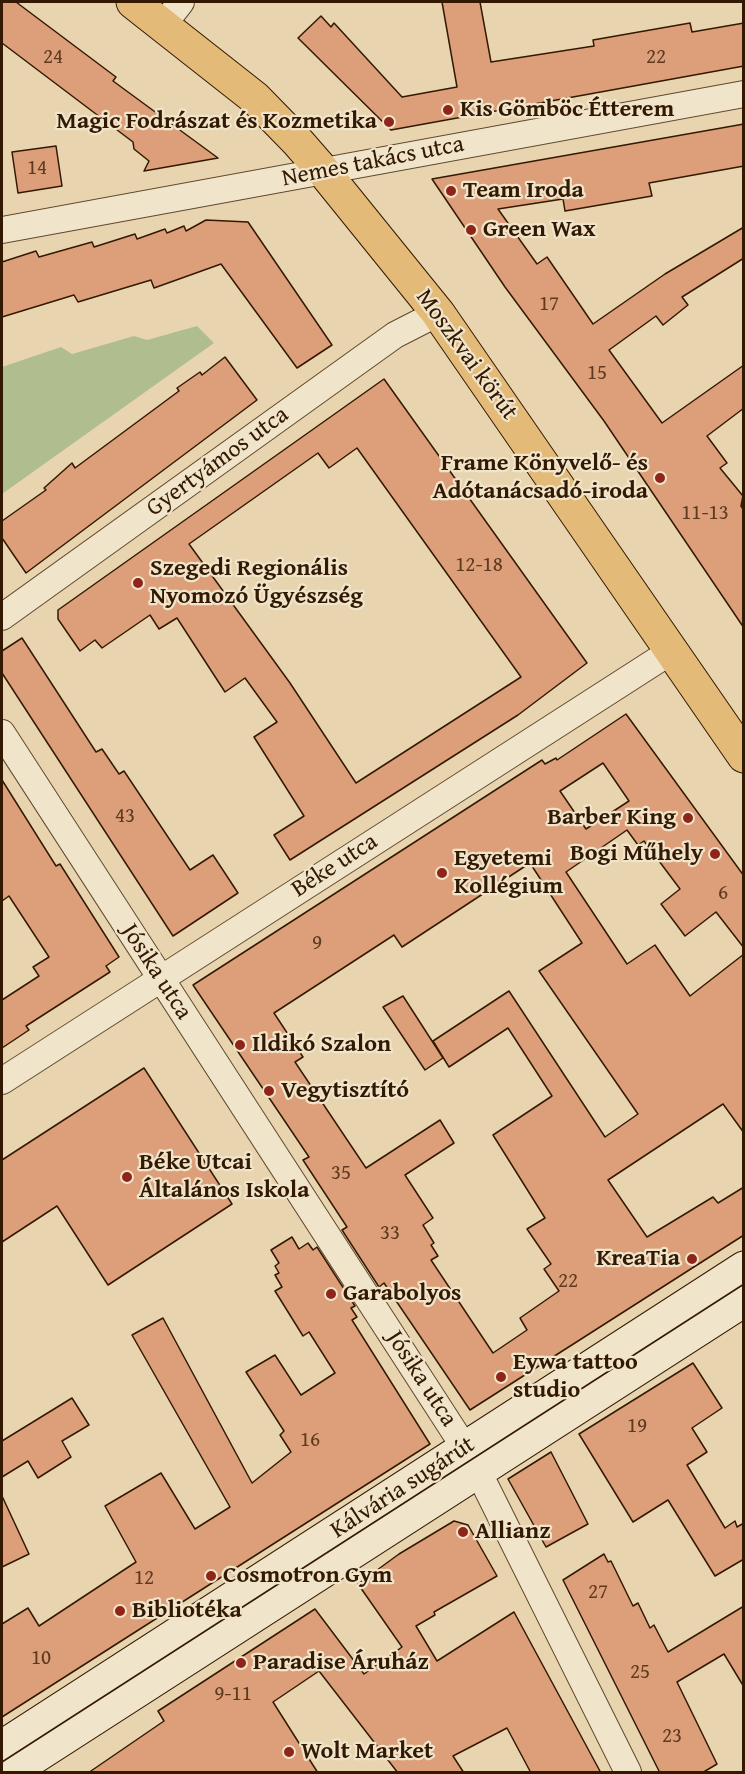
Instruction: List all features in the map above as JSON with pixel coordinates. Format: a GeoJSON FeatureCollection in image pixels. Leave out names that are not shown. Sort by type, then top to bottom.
{"type":"FeatureCollection","features":[{"type":"Feature","properties":{"kind":"main road","name":"Moszkvai körút"},"geometry":{"type":"LineString","coordinates":[[133,2],[172,13],[297,141],[324,172],[438,313],[744,756]]}},
{"type":"Feature","properties":{"kind":"street","name":"Nemes takács utca"},"geometry":{"type":"LineString","coordinates":[[2,230],[744,94]]}},
{"type":"Feature","properties":{"kind":"street","name":"Gyertyámos utca"},"geometry":{"type":"LineString","coordinates":[[2,617],[395,335],[438,313]]}},
{"type":"Feature","properties":{"kind":"street","name":"Béke utca"},"geometry":{"type":"LineString","coordinates":[[2,1081],[670,652]]}},
{"type":"Feature","properties":{"kind":"street","name":"Jósika utca"},"geometry":{"type":"LineString","coordinates":[[2,734],[472,1458],[628,1773]]}},
{"type":"Feature","properties":{"kind":"street","name":"Kálvária sugárút"},"geometry":{"type":"LineString","coordinates":[[11,1773],[472,1458],[744,1268]]}},
{"type":"Feature","properties":{"kind":"street","name":"Kálvária sugárút"},"geometry":{"type":"LineString","coordinates":[[2,1747],[472,1458],[744,1299]]}},
{"type":"Feature","properties":{"kind":"green space"},"geometry":{"type":"Polygon","coordinates":[[[197,326],[214,343],[2,494],[2,367],[61,347],[72,354],[134,336],[147,340],[197,326]]]}},
{"type":"Feature","properties":{"kind":"building"},"geometry":{"type":"Polygon","coordinates":[[[2,2],[16,2],[116,77],[113,81],[218,158],[144,171],[149,161],[134,149],[133,142],[2,43],[2,2]]]}},
{"type":"Feature","properties":{"kind":"building"},"geometry":{"type":"Polygon","coordinates":[[[442,2],[480,2],[491,62],[594,46],[593,40],[690,23],[692,32],[744,23],[744,66],[391,130],[298,38],[321,16],[331,27],[334,23],[402,97],[457,87],[442,2]]]}},
{"type":"Feature","properties":{"kind":"building"},"geometry":{"type":"Polygon","coordinates":[[[744,124],[744,166],[649,183],[652,196],[565,211],[563,199],[498,209],[537,264],[547,257],[593,324],[665,274],[744,227],[744,258],[682,297],[688,305],[663,325],[656,316],[609,350],[662,423],[744,365],[744,408],[707,436],[727,463],[720,468],[743,496],[741,506],[743,509],[744,628],[604,421],[505,287],[432,179],[744,124]]]}},
{"type":"Feature","properties":{"kind":"building"},"geometry":{"type":"Polygon","coordinates":[[[56,146],[62,186],[18,193],[12,152],[56,146]]]}},
{"type":"Feature","properties":{"kind":"building"},"geometry":{"type":"Polygon","coordinates":[[[206,220],[248,222],[332,345],[297,368],[221,264],[154,288],[151,280],[78,302],[74,295],[2,317],[2,262],[36,251],[39,257],[92,242],[94,247],[135,234],[137,239],[165,229],[167,233],[184,226],[186,231],[206,220]]]}},
{"type":"Feature","properties":{"kind":"building"},"geometry":{"type":"Polygon","coordinates":[[[225,357],[257,400],[26,573],[2,538],[2,521],[46,490],[44,488],[72,463],[75,468],[179,391],[177,388],[200,372],[202,375],[225,357]]]}},
{"type":"Feature","properties":{"kind":"building"},"geometry":{"type":"Polygon","coordinates":[[[384,379],[587,663],[518,715],[290,860],[274,835],[304,816],[254,737],[277,722],[245,678],[225,692],[177,618],[159,629],[150,615],[102,648],[95,640],[80,651],[58,619],[58,610],[384,379]],[[357,448],[329,468],[318,453],[189,544],[290,683],[356,783],[521,677],[357,448]]]}},
{"type":"Feature","properties":{"kind":"building"},"geometry":{"type":"Polygon","coordinates":[[[22,638],[96,752],[102,749],[119,774],[124,771],[190,870],[213,855],[238,893],[173,936],[2,673],[2,651],[22,638]]]}},
{"type":"Feature","properties":{"kind":"building"},"geometry":{"type":"Polygon","coordinates":[[[626,714],[744,876],[744,948],[716,912],[685,936],[661,904],[680,889],[644,841],[638,845],[627,830],[566,872],[627,964],[655,945],[690,996],[744,954],[744,1133],[723,1104],[608,1180],[647,1237],[713,1197],[718,1203],[744,1187],[744,1235],[470,1410],[384,1283],[379,1287],[342,1230],[347,1227],[303,1160],[309,1157],[193,985],[542,760],[545,764],[556,758],[557,760],[626,714]],[[603,763],[560,791],[586,829],[629,801],[603,763]],[[530,863],[402,947],[394,935],[274,1013],[303,1057],[295,1062],[366,1168],[440,1120],[454,1143],[405,1175],[433,1218],[423,1225],[434,1243],[431,1245],[438,1256],[431,1260],[493,1353],[527,1330],[520,1318],[559,1291],[544,1269],[551,1264],[527,1229],[545,1218],[493,1135],[552,1096],[508,1028],[449,1067],[433,1041],[509,991],[605,1137],[638,1114],[539,971],[582,943],[530,863]]]}},
{"type":"Feature","properties":{"kind":"building"},"geometry":{"type":"Polygon","coordinates":[[[2,780],[56,866],[60,864],[119,957],[106,966],[110,972],[26,1026],[29,1030],[2,1048],[2,1000],[39,976],[33,967],[49,957],[9,896],[2,901],[2,780]]]}},
{"type":"Feature","properties":{"kind":"building"},"geometry":{"type":"Polygon","coordinates":[[[403,996],[443,1058],[425,1070],[383,1007],[403,996]]]}},
{"type":"Feature","properties":{"kind":"building"},"geometry":{"type":"Polygon","coordinates":[[[144,1068],[232,1204],[108,1285],[57,1206],[2,1242],[2,1160],[144,1068]]]}},
{"type":"Feature","properties":{"kind":"building"},"geometry":{"type":"Polygon","coordinates":[[[292,1237],[299,1249],[308,1243],[313,1250],[317,1247],[355,1306],[351,1308],[357,1317],[352,1320],[430,1444],[2,1717],[2,1624],[28,1608],[39,1626],[136,1562],[105,1506],[161,1473],[195,1529],[230,1507],[132,1335],[163,1318],[252,1483],[291,1452],[280,1435],[284,1431],[246,1372],[275,1355],[301,1395],[335,1373],[309,1332],[303,1336],[275,1291],[282,1287],[275,1275],[279,1273],[275,1266],[279,1263],[271,1250],[292,1237]]]}},
{"type":"Feature","properties":{"kind":"building"},"geometry":{"type":"Polygon","coordinates":[[[693,1363],[722,1408],[692,1428],[707,1452],[687,1465],[725,1528],[735,1521],[737,1527],[744,1523],[744,1559],[715,1576],[668,1500],[633,1522],[579,1434],[693,1363]]]}},
{"type":"Feature","properties":{"kind":"building"},"geometry":{"type":"Polygon","coordinates":[[[72,1398],[89,1425],[62,1441],[71,1457],[38,1478],[28,1461],[2,1477],[2,1441],[72,1398]]]}},
{"type":"Feature","properties":{"kind":"building"},"geometry":{"type":"Polygon","coordinates":[[[551,1452],[588,1524],[546,1547],[508,1479],[551,1452]]]}},
{"type":"Feature","properties":{"kind":"building"},"geometry":{"type":"Polygon","coordinates":[[[2,1496],[29,1554],[2,1567],[2,1496]]]}},
{"type":"Feature","properties":{"kind":"building"},"geometry":{"type":"Polygon","coordinates":[[[454,1521],[468,1525],[497,1576],[434,1612],[435,1615],[416,1626],[437,1661],[514,1612],[601,1773],[531,1773],[507,1728],[453,1756],[464,1773],[398,1773],[319,1671],[273,1702],[318,1773],[88,1773],[164,1721],[158,1711],[315,1609],[364,1674],[402,1647],[358,1584],[399,1554],[454,1521]]]}},
{"type":"Feature","properties":{"kind":"building"},"geometry":{"type":"Polygon","coordinates":[[[604,1554],[608,1562],[611,1561],[633,1606],[638,1603],[650,1628],[654,1625],[668,1652],[744,1606],[744,1687],[724,1654],[677,1682],[717,1764],[702,1773],[660,1773],[563,1580],[604,1554]]]}},
{"type":"Feature","properties":{"kind":"tram line"},"geometry":{"type":"LineString","coordinates":[[2,1762],[744,1284]]}},
{"type":"Feature","properties":{"kind":"place","name":"Kis Gömböc Étterem"},"geometry":{"type":"Point","coordinates":[448,110]}},
{"type":"Feature","properties":{"kind":"place","name":"Magic Fodrászat és Kozmetika"},"geometry":{"type":"Point","coordinates":[389,122]}},
{"type":"Feature","properties":{"kind":"place","name":"Team Iroda"},"geometry":{"type":"Point","coordinates":[451,191]}},
{"type":"Feature","properties":{"kind":"place","name":"Green Wax"},"geometry":{"type":"Point","coordinates":[471,230]}},
{"type":"Feature","properties":{"kind":"place","name":"Frame Könyvelő- és Adótanácsadó-iroda"},"geometry":{"type":"Point","coordinates":[660,478]}},
{"type":"Feature","properties":{"kind":"place","name":"Szegedi Regionális Nyomozó Ügyészség"},"geometry":{"type":"Point","coordinates":[138,583]}},
{"type":"Feature","properties":{"kind":"place","name":"Barber King"},"geometry":{"type":"Point","coordinates":[688,818]}},
{"type":"Feature","properties":{"kind":"place","name":"Bogi Műhely"},"geometry":{"type":"Point","coordinates":[715,854]}},
{"type":"Feature","properties":{"kind":"place","name":"Egyetemi Kollégium"},"geometry":{"type":"Point","coordinates":[442,873]}},
{"type":"Feature","properties":{"kind":"place","name":"Ildikó Szalon"},"geometry":{"type":"Point","coordinates":[240,1045]}},
{"type":"Feature","properties":{"kind":"place","name":"Vegytisztító"},"geometry":{"type":"Point","coordinates":[269,1091]}},
{"type":"Feature","properties":{"kind":"place","name":"Béke Utcai Általános Iskola"},"geometry":{"type":"Point","coordinates":[127,1177]}},
{"type":"Feature","properties":{"kind":"place","name":"KreaTia"},"geometry":{"type":"Point","coordinates":[692,1259]}},
{"type":"Feature","properties":{"kind":"place","name":"Garabolyos"},"geometry":{"type":"Point","coordinates":[331,1294]}},
{"type":"Feature","properties":{"kind":"place","name":"Eywa tattoo studio"},"geometry":{"type":"Point","coordinates":[501,1377]}},
{"type":"Feature","properties":{"kind":"place","name":"Allianz"},"geometry":{"type":"Point","coordinates":[463,1532]}},
{"type":"Feature","properties":{"kind":"place","name":"Cosmotron Gym"},"geometry":{"type":"Point","coordinates":[211,1576]}},
{"type":"Feature","properties":{"kind":"place","name":"Bibliotéka"},"geometry":{"type":"Point","coordinates":[120,1611]}},
{"type":"Feature","properties":{"kind":"place","name":"Paradise Áruház"},"geometry":{"type":"Point","coordinates":[241,1663]}},
{"type":"Feature","properties":{"kind":"place","name":"Wolt Market"},"geometry":{"type":"Point","coordinates":[289,1752]}}]}
